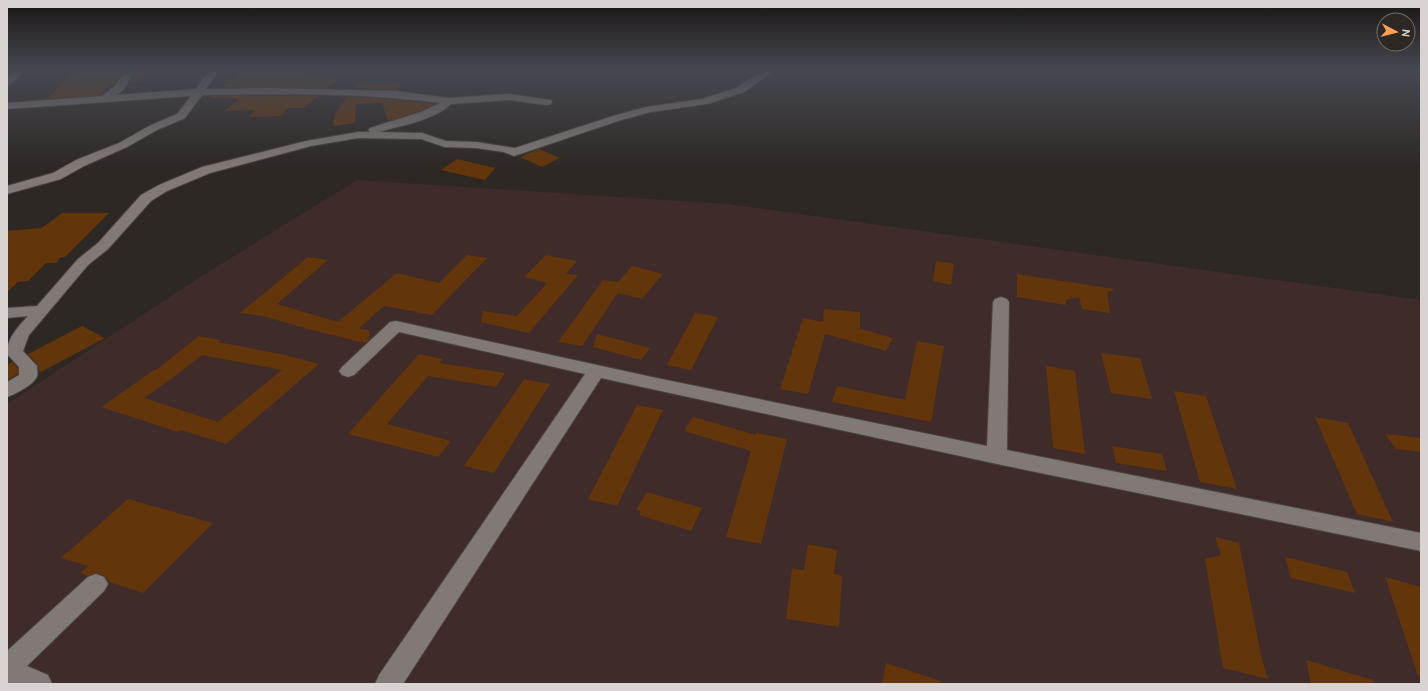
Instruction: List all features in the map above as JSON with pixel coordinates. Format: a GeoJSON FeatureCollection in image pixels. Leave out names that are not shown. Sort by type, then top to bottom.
{"type":"FeatureCollection","features":[{"type":"Feature","properties":{"kind":"street"},"geometry":{"type":"LineString","coordinates":[[7,106],[60,102]]}},
{"type":"Feature","properties":{"kind":"street"},"geometry":{"type":"LineString","coordinates":[[7,190],[57,176],[80,164],[124,145],[153,128],[181,116],[191,102]]}},
{"type":"Feature","properties":{"kind":"street"},"geometry":{"type":"LineString","coordinates":[[358,136],[425,114],[446,105],[447,102]]}},
{"type":"Feature","properties":{"kind":"street"},"geometry":{"type":"LineString","coordinates":[[7,391],[28,377],[28,366],[14,352],[21,334],[83,262],[103,246],[146,198],[163,188],[206,170],[310,143],[358,136],[422,136],[445,144],[476,145],[507,149],[514,152],[643,110],[701,102]]}},
{"type":"Feature","properties":{"kind":"street"},"geometry":{"type":"LineString","coordinates":[[998,457],[1001,302]]}},
{"type":"Feature","properties":{"kind":"street"},"geometry":{"type":"LineString","coordinates":[[7,313],[42,310]]}},
{"type":"Feature","properties":{"kind":"street"},"geometry":{"type":"LineString","coordinates":[[348,371],[396,326],[596,372],[998,457],[1421,542]]}},
{"type":"Feature","properties":{"kind":"street"},"geometry":{"type":"LineString","coordinates":[[388,684],[596,372]]}},
{"type":"Feature","properties":{"kind":"street"},"geometry":{"type":"LineString","coordinates":[[7,668],[96,584]]}},
{"type":"Feature","properties":{"kind":"street"},"geometry":{"type":"LineString","coordinates":[[7,671],[39,684]]}},
{"type":"Feature","properties":{"kind":"shaded area"},"geometry":{"type":"Polygon","coordinates":[[[357,180],[727,204],[1421,300],[1421,684],[7,684],[7,404],[197,279],[357,180]]]}},
{"type":"Feature","properties":{"kind":"building"},"geometry":{"type":"Polygon","coordinates":[[[235,102],[311,102],[304,108],[288,108],[281,116],[249,117],[255,110],[225,111],[235,102]]]}},
{"type":"Feature","properties":{"kind":"building"},"geometry":{"type":"Polygon","coordinates":[[[343,102],[419,102],[435,104],[420,111],[388,121],[382,103],[356,104],[355,123],[333,126],[335,114],[343,102]]]}},
{"type":"Feature","properties":{"kind":"building"},"geometry":{"type":"Polygon","coordinates":[[[539,149],[560,158],[542,167],[520,157],[539,149]]]}},
{"type":"Feature","properties":{"kind":"building"},"geometry":{"type":"Polygon","coordinates":[[[457,159],[495,168],[485,180],[441,170],[457,159]]]}},
{"type":"Feature","properties":{"kind":"building"},"geometry":{"type":"Polygon","coordinates":[[[62,213],[109,213],[65,257],[61,257],[56,263],[46,263],[28,281],[18,282],[7,292],[7,231],[42,228],[62,213]]]}},
{"type":"Feature","properties":{"kind":"building"},"geometry":{"type":"Polygon","coordinates":[[[467,255],[487,258],[432,315],[384,306],[359,328],[370,331],[368,341],[365,343],[263,316],[240,313],[308,257],[328,260],[277,304],[338,322],[397,273],[439,283],[467,255]]]}},
{"type":"Feature","properties":{"kind":"building"},"geometry":{"type":"Polygon","coordinates":[[[546,255],[577,261],[566,274],[578,275],[529,333],[481,322],[483,311],[517,316],[547,283],[524,277],[546,255]]]}},
{"type":"Feature","properties":{"kind":"building"},"geometry":{"type":"Polygon","coordinates":[[[936,261],[954,264],[951,285],[933,281],[936,261]]]}},
{"type":"Feature","properties":{"kind":"building"},"geometry":{"type":"Polygon","coordinates":[[[632,266],[663,274],[642,299],[618,293],[582,346],[558,342],[603,280],[618,282],[632,266]]]}},
{"type":"Feature","properties":{"kind":"building"},"geometry":{"type":"Polygon","coordinates":[[[1017,274],[1114,289],[1107,292],[1110,313],[1082,309],[1079,297],[1066,300],[1066,305],[1017,297],[1017,274]]]}},
{"type":"Feature","properties":{"kind":"building"},"geometry":{"type":"Polygon","coordinates":[[[824,309],[860,312],[860,329],[893,338],[886,351],[825,334],[808,394],[780,389],[803,318],[823,322],[824,309]]]}},
{"type":"Feature","properties":{"kind":"building"},"geometry":{"type":"Polygon","coordinates":[[[695,313],[718,317],[691,370],[667,365],[695,313]]]}},
{"type":"Feature","properties":{"kind":"building"},"geometry":{"type":"Polygon","coordinates":[[[82,326],[105,338],[41,372],[39,371],[38,365],[28,354],[82,326]]]}},
{"type":"Feature","properties":{"kind":"building"},"geometry":{"type":"Polygon","coordinates":[[[597,334],[650,348],[641,360],[593,347],[597,334]]]}},
{"type":"Feature","properties":{"kind":"building"},"geometry":{"type":"Polygon","coordinates":[[[199,336],[221,340],[218,342],[285,355],[319,364],[226,444],[181,430],[178,432],[101,407],[156,370],[199,336]],[[202,355],[144,398],[218,422],[282,370],[202,355]]]}},
{"type":"Feature","properties":{"kind":"building"},"geometry":{"type":"Polygon","coordinates":[[[917,341],[944,346],[931,422],[832,402],[837,386],[905,400],[917,341]]]}},
{"type":"Feature","properties":{"kind":"building"},"geometry":{"type":"Polygon","coordinates":[[[1101,353],[1140,358],[1152,399],[1111,393],[1101,353]]]}},
{"type":"Feature","properties":{"kind":"building"},"geometry":{"type":"Polygon","coordinates":[[[419,354],[443,359],[439,363],[505,373],[496,387],[428,376],[387,424],[451,441],[438,457],[348,434],[419,354]]]}},
{"type":"Feature","properties":{"kind":"building"},"geometry":{"type":"Polygon","coordinates":[[[12,362],[18,368],[18,374],[7,380],[7,365],[12,362]]]}},
{"type":"Feature","properties":{"kind":"building"},"geometry":{"type":"Polygon","coordinates":[[[1046,366],[1075,371],[1085,454],[1053,448],[1046,366]]]}},
{"type":"Feature","properties":{"kind":"building"},"geometry":{"type":"Polygon","coordinates":[[[524,379],[550,384],[494,473],[464,466],[524,379]]]}},
{"type":"Feature","properties":{"kind":"building"},"geometry":{"type":"Polygon","coordinates":[[[1174,391],[1206,396],[1237,489],[1200,482],[1174,391]]]}},
{"type":"Feature","properties":{"kind":"building"},"geometry":{"type":"Polygon","coordinates":[[[637,405],[663,410],[617,506],[588,499],[637,405]]]}},
{"type":"Feature","properties":{"kind":"building"},"geometry":{"type":"Polygon","coordinates":[[[693,417],[756,435],[756,433],[787,439],[761,544],[726,537],[751,451],[684,431],[693,417]]]}},
{"type":"Feature","properties":{"kind":"building"},"geometry":{"type":"Polygon","coordinates":[[[1315,417],[1348,423],[1393,522],[1357,514],[1315,417]]]}},
{"type":"Feature","properties":{"kind":"building"},"geometry":{"type":"Polygon","coordinates":[[[1385,434],[1421,438],[1421,452],[1396,449],[1385,434]]]}},
{"type":"Feature","properties":{"kind":"building"},"geometry":{"type":"Polygon","coordinates":[[[1112,446],[1162,454],[1167,471],[1116,463],[1112,446]]]}},
{"type":"Feature","properties":{"kind":"building"},"geometry":{"type":"Polygon","coordinates":[[[647,492],[702,508],[691,531],[639,515],[641,511],[636,510],[647,492]]]}},
{"type":"Feature","properties":{"kind":"building"},"geometry":{"type":"Polygon","coordinates":[[[128,499],[213,523],[143,593],[109,582],[105,576],[97,573],[88,576],[80,573],[88,566],[61,558],[128,499]]]}},
{"type":"Feature","properties":{"kind":"building"},"geometry":{"type":"Polygon","coordinates":[[[1215,537],[1239,543],[1261,655],[1268,679],[1223,668],[1205,559],[1221,555],[1215,537]]]}},
{"type":"Feature","properties":{"kind":"building"},"geometry":{"type":"Polygon","coordinates":[[[808,544],[837,550],[834,574],[842,576],[839,627],[786,619],[792,568],[804,570],[808,544]]]}},
{"type":"Feature","properties":{"kind":"building"},"geometry":{"type":"Polygon","coordinates":[[[1285,557],[1347,572],[1355,593],[1291,578],[1285,557]]]}},
{"type":"Feature","properties":{"kind":"building"},"geometry":{"type":"Polygon","coordinates":[[[1385,577],[1421,587],[1421,675],[1418,676],[1385,577]]]}},
{"type":"Feature","properties":{"kind":"building"},"geometry":{"type":"Polygon","coordinates":[[[1306,660],[1373,680],[1373,684],[1311,684],[1306,660]]]}},
{"type":"Feature","properties":{"kind":"building"},"geometry":{"type":"Polygon","coordinates":[[[886,663],[941,681],[940,684],[882,684],[886,663]]]}}]}
